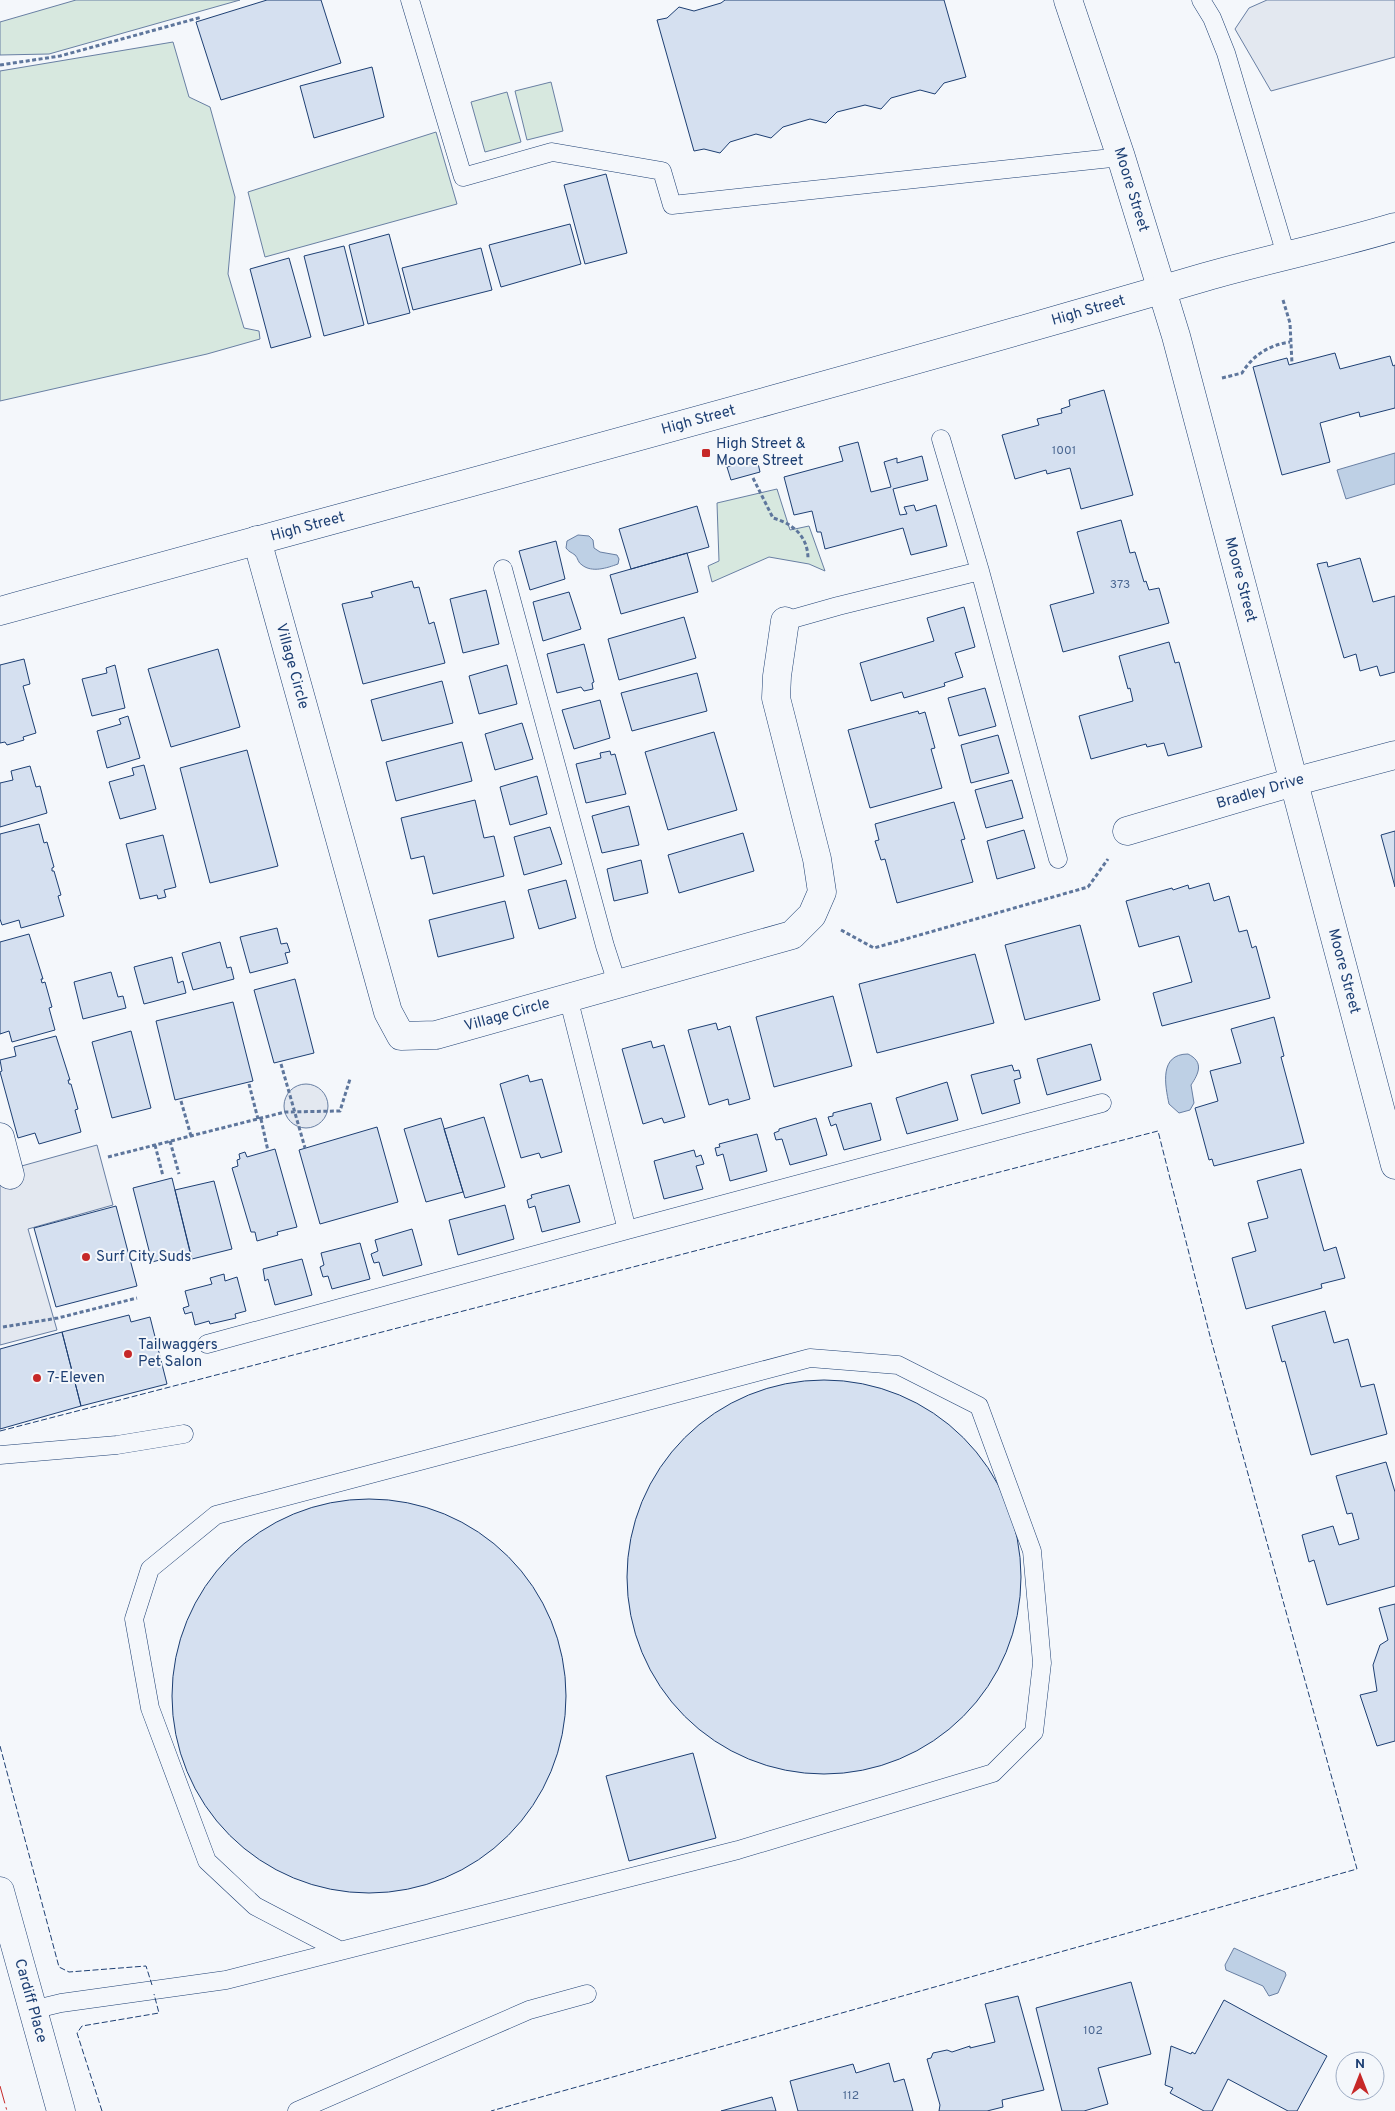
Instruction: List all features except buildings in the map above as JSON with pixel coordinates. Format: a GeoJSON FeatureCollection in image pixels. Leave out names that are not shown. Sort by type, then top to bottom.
{"type":"FeatureCollection","features":[{"type":"Feature","properties":{"kind":"street","name":"Moore Street"},"geometry":{"type":"LineString","coordinates":[[1068,0],[1121,157],[1162,290],[1395,1165]]}},
{"type":"Feature","properties":{"kind":"street","name":"High Street"},"geometry":{"type":"LineString","coordinates":[[0,611],[728,412],[1286,255],[1395,227]]}},
{"type":"Feature","properties":{"kind":"street","name":"Village Circle"},"geometry":{"type":"LineString","coordinates":[[257,540],[388,1012],[401,1036],[436,1035],[792,935],[812,915],[822,892],[817,859],[776,698],[777,676],[785,622]]}},
{"type":"Feature","properties":{"kind":"street","name":"Bradley Drive"},"geometry":{"type":"LineString","coordinates":[[1127,831],[1293,782],[1395,755]]}},
{"type":"Feature","properties":{"kind":"street"},"geometry":{"type":"LineString","coordinates":[[0,1137],[10,1175]]}},
{"type":"Feature","properties":{"kind":"street","name":"Cardiff Place"},"geometry":{"type":"LineString","coordinates":[[0,1891],[61,2111]]}},
{"type":"Feature","properties":{"kind":"lane"},"geometry":{"type":"LineString","coordinates":[[410,0],[463,176],[552,152],[662,171],[672,204],[1121,157]]}},
{"type":"Feature","properties":{"kind":"lane"},"geometry":{"type":"LineString","coordinates":[[1201,0],[1212,18],[1226,53],[1286,255]]}},
{"type":"Feature","properties":{"kind":"lane"},"geometry":{"type":"LineString","coordinates":[[941,439],[980,571],[1058,859]]}},
{"type":"Feature","properties":{"kind":"lane"},"geometry":{"type":"LineString","coordinates":[[503,569],[605,946],[617,983]]}},
{"type":"Feature","properties":{"kind":"lane"},"geometry":{"type":"LineString","coordinates":[[785,622],[838,606],[980,571]]}},
{"type":"Feature","properties":{"kind":"lane"},"geometry":{"type":"LineString","coordinates":[[568,997],[627,1230]]}},
{"type":"Feature","properties":{"kind":"lane"},"geometry":{"type":"LineString","coordinates":[[207,1344],[1102,1103]]}},
{"type":"Feature","properties":{"kind":"lane"},"geometry":{"type":"LineString","coordinates":[[32,2010],[61,2003],[226,1980],[341,1951],[738,1850],[993,1773],[1034,1732],[1042,1663],[1032,1551],[979,1406],[898,1365],[810,1358],[216,1515],[150,1569],[134,1619],[150,1708],[207,1861],[255,1906],[341,1951]]}},
{"type":"Feature","properties":{"kind":"lane"},"geometry":{"type":"LineString","coordinates":[[0,1455],[117,1445],[184,1434]]}},
{"type":"Feature","properties":{"kind":"lane"},"geometry":{"type":"LineString","coordinates":[[296,2111],[529,2010],[587,1994]]}},
{"type":"Feature","properties":{"kind":"path"},"geometry":{"type":"LineString","coordinates":[[0,64],[60,56],[202,17]]}},
{"type":"Feature","properties":{"kind":"path"},"geometry":{"type":"LineString","coordinates":[[1283,300],[1290,323],[1292,364]]}},
{"type":"Feature","properties":{"kind":"path"},"geometry":{"type":"LineString","coordinates":[[1217,379],[1242,373],[1248,363],[1262,351],[1290,342]]}},
{"type":"Feature","properties":{"kind":"path"},"geometry":{"type":"LineString","coordinates":[[752,478],[773,518],[790,524],[802,538],[808,547],[808,559]]}},
{"type":"Feature","properties":{"kind":"path"},"geometry":{"type":"LineString","coordinates":[[812,915],[874,948],[1088,886],[1127,831]]}},
{"type":"Feature","properties":{"kind":"path"},"geometry":{"type":"LineString","coordinates":[[281,1064],[305,1148]]}},
{"type":"Feature","properties":{"kind":"path"},"geometry":{"type":"LineString","coordinates":[[108,1157],[285,1112],[340,1111],[350,1078]]}},
{"type":"Feature","properties":{"kind":"path"},"geometry":{"type":"LineString","coordinates":[[249,1084],[268,1151]]}},
{"type":"Feature","properties":{"kind":"path"},"geometry":{"type":"LineString","coordinates":[[181,1101],[190,1136]]}},
{"type":"Feature","properties":{"kind":"path"},"geometry":{"type":"LineString","coordinates":[[170,1141],[179,1174]]}},
{"type":"Feature","properties":{"kind":"path"},"geometry":{"type":"LineString","coordinates":[[155,1145],[163,1176]]}},
{"type":"Feature","properties":{"kind":"path"},"geometry":{"type":"LineString","coordinates":[[3,1327],[58,1318],[137,1298]]}},
{"type":"Feature","properties":{"kind":"shaded area"},"geometry":{"type":"Polygon","coordinates":[[[76,0],[240,0],[49,54],[0,55],[0,22],[76,0]]]}},
{"type":"Feature","properties":{"kind":"shaded area"},"geometry":{"type":"Polygon","coordinates":[[[1267,0],[1395,0],[1395,57],[1271,91],[1235,29],[1249,8],[1267,0]]]}},
{"type":"Feature","properties":{"kind":"shaded area"},"geometry":{"type":"Polygon","coordinates":[[[173,42],[189,97],[210,107],[235,197],[228,274],[244,328],[259,331],[260,339],[207,354],[0,401],[0,71],[173,42]]]}},
{"type":"Feature","properties":{"kind":"shaded area"},"geometry":{"type":"Polygon","coordinates":[[[551,82],[563,131],[527,140],[515,91],[551,82]]]}},
{"type":"Feature","properties":{"kind":"shaded area"},"geometry":{"type":"Polygon","coordinates":[[[507,92],[521,142],[485,152],[471,102],[507,92]]]}},
{"type":"Feature","properties":{"kind":"shaded area"},"geometry":{"type":"Polygon","coordinates":[[[436,132],[457,204],[265,257],[248,192],[436,132]]]}},
{"type":"Feature","properties":{"kind":"shaded area"},"geometry":{"type":"Polygon","coordinates":[[[777,489],[790,530],[809,526],[825,571],[809,564],[769,557],[712,582],[708,566],[719,561],[717,503],[777,489]]]}},
{"type":"Feature","properties":{"kind":"shaded area"},"geometry":{"type":"Polygon","coordinates":[[[302,1084],[310,1084],[322,1090],[328,1106],[322,1122],[310,1128],[302,1128],[290,1122],[284,1110],[284,1102],[290,1090],[302,1084]]]}},
{"type":"Feature","properties":{"kind":"shaded area"},"geometry":{"type":"Polygon","coordinates":[[[97,1145],[113,1205],[28,1229],[57,1330],[0,1345],[0,1172],[97,1145]]]}},
{"type":"Feature","properties":{"kind":"water"},"geometry":{"type":"Polygon","coordinates":[[[1395,453],[1395,484],[1346,499],[1337,470],[1395,453]]]}},
{"type":"Feature","properties":{"kind":"water"},"geometry":{"type":"Polygon","coordinates":[[[578,535],[589,536],[593,540],[594,548],[600,552],[617,555],[619,559],[618,564],[590,569],[581,564],[575,555],[566,548],[567,541],[578,535]]]}},
{"type":"Feature","properties":{"kind":"water"},"geometry":{"type":"Polygon","coordinates":[[[1188,1054],[1198,1064],[1198,1072],[1191,1085],[1194,1103],[1190,1110],[1179,1113],[1169,1104],[1166,1072],[1172,1059],[1179,1055],[1188,1054]]]}},
{"type":"Feature","properties":{"kind":"water"},"geometry":{"type":"Polygon","coordinates":[[[1234,1948],[1285,1972],[1286,1975],[1278,1993],[1269,1996],[1263,1986],[1226,1970],[1225,1965],[1234,1948]]]}},
{"type":"Feature","properties":{"kind":"fence"},"geometry":{"type":"LineString","coordinates":[[0,1431],[1158,1131],[1210,1336],[1357,1869],[491,2111]]}},
{"type":"Feature","properties":{"kind":"fence"},"geometry":{"type":"LineString","coordinates":[[0,1746],[59,1967],[69,1972],[146,1966],[152,1985]]}},
{"type":"Feature","properties":{"kind":"fence"},"geometry":{"type":"LineString","coordinates":[[102,2111],[77,2033],[82,2026],[159,2013],[154,1994]]}},
{"type":"Feature","properties":{"kind":"power"},"geometry":{"type":"LineString","coordinates":[[0,2086],[7,2111]]}},
{"type":"Feature","properties":{"kind":"place","name":"High Street & Moore Street"},"geometry":{"type":"Point","coordinates":[706,453]}},
{"type":"Feature","properties":{"kind":"place","name":"Surf City Suds"},"geometry":{"type":"Point","coordinates":[86,1257]}},
{"type":"Feature","properties":{"kind":"place","name":"Tailwaggers Pet Salon"},"geometry":{"type":"Point","coordinates":[128,1354]}},
{"type":"Feature","properties":{"kind":"place","name":"7-Eleven"},"geometry":{"type":"Point","coordinates":[37,1378]}}]}
